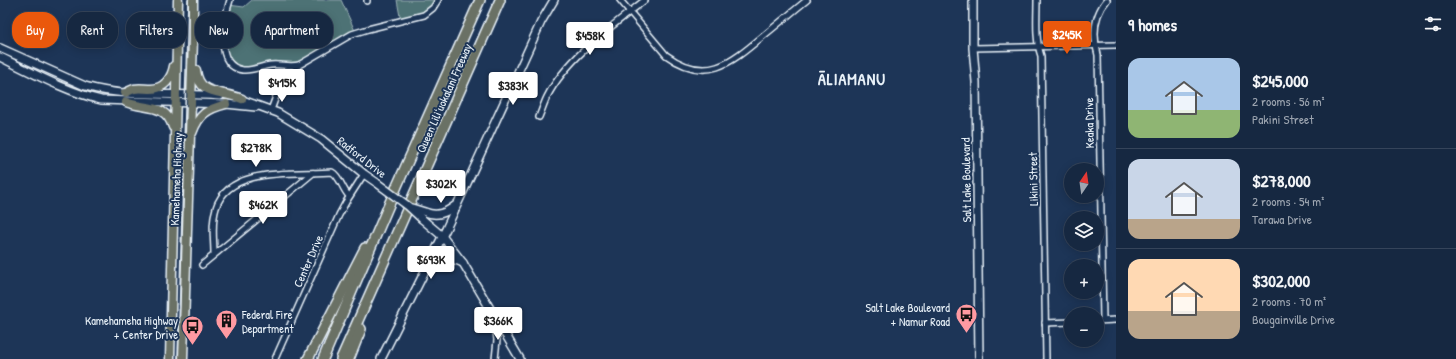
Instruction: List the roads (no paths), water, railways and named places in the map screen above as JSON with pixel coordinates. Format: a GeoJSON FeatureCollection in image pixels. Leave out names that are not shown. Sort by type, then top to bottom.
{"type":"FeatureCollection","features":[{"type":"Feature","properties":{"kind":"highway","name":"Queen Liliʻuokalani Freeway"},"geometry":{"type":"LineString","coordinates":[[323,359],[397,186],[480,0]]}},
{"type":"Feature","properties":{"kind":"highway","name":"Queen Liliʻuokalani Freeway"},"geometry":{"type":"LineString","coordinates":[[341,359],[402,225],[500,0]]}},
{"type":"Feature","properties":{"kind":"highway"},"geometry":{"type":"LineString","coordinates":[[308,359],[397,186]]}},
{"type":"Feature","properties":{"kind":"highway"},"geometry":{"type":"LineString","coordinates":[[349,359],[402,225]]}},
{"type":"Feature","properties":{"kind":"main road","name":"Kamehameha Highway"},"geometry":{"type":"LineString","coordinates":[[178,0],[178,12]]}},
{"type":"Feature","properties":{"kind":"main road","name":"Kamehameha Highway"},"geometry":{"type":"LineString","coordinates":[[184,359],[193,0]]}},
{"type":"Feature","properties":{"kind":"main road"},"geometry":{"type":"LineString","coordinates":[[193,39],[196,76],[201,85],[207,90],[242,99]]}},
{"type":"Feature","properties":{"kind":"main road"},"geometry":{"type":"LineString","coordinates":[[175,134],[171,119],[162,112],[153,106],[135,105],[125,97],[134,89],[153,89],[159,88],[165,84],[173,73],[177,48]]}},
{"type":"Feature","properties":{"kind":"main road","name":"Kamehameha Highway"},"geometry":{"type":"LineString","coordinates":[[170,359],[178,48]]}},
{"type":"Feature","properties":{"kind":"main road"},"geometry":{"type":"LineString","coordinates":[[190,139],[201,115],[210,109],[226,104]]}},
{"type":"Feature","properties":{"kind":"street"},"geometry":{"type":"LineString","coordinates":[[230,0],[225,21],[223,52],[230,64],[240,69],[251,70],[271,65],[298,65],[352,34],[424,15],[433,8],[438,0]]}},
{"type":"Feature","properties":{"kind":"street"},"geometry":{"type":"LineString","coordinates":[[381,359],[442,236],[541,22],[554,0]]}},
{"type":"Feature","properties":{"kind":"street"},"geometry":{"type":"LineString","coordinates":[[620,0],[660,49],[673,60],[689,67],[707,69],[724,65],[739,56],[807,0]]}},
{"type":"Feature","properties":{"kind":"street"},"geometry":{"type":"LineString","coordinates":[[539,117],[548,96],[562,74],[579,54],[645,0]]}},
{"type":"Feature","properties":{"kind":"street","name":"Salt Lake Boulevard"},"geometry":{"type":"LineString","coordinates":[[973,0],[973,48],[976,82],[979,359]]}},
{"type":"Feature","properties":{"kind":"street","name":"Likini Street"},"geometry":{"type":"LineString","coordinates":[[1037,0],[1038,47],[1041,56],[1046,359]]}},
{"type":"Feature","properties":{"kind":"street","name":"Keaka Drive"},"geometry":{"type":"LineString","coordinates":[[1100,307],[1098,55],[1095,45],[1095,24],[1099,11],[1107,0]]}},
{"type":"Feature","properties":{"kind":"street"},"geometry":{"type":"LineString","coordinates":[[973,48],[1116,45]]}},
{"type":"Feature","properties":{"kind":"street","name":"Radford Drive"},"geometry":{"type":"LineString","coordinates":[[0,48],[85,86],[125,97],[176,103],[191,99],[221,96],[242,99],[271,110],[321,139],[364,174],[423,215]]}},
{"type":"Feature","properties":{"kind":"street","name":"Radford Drive"},"geometry":{"type":"LineString","coordinates":[[0,57],[87,97],[101,100],[176,94],[191,99],[260,107]]}},
{"type":"Feature","properties":{"kind":"street"},"geometry":{"type":"LineString","coordinates":[[271,110],[278,91],[298,65]]}},
{"type":"Feature","properties":{"kind":"street"},"geometry":{"type":"LineString","coordinates":[[202,265],[313,172]]}},
{"type":"Feature","properties":{"kind":"street"},"geometry":{"type":"LineString","coordinates":[[214,254],[213,225],[216,208],[221,197],[233,186],[248,179],[266,174],[332,172],[335,174],[349,196]]}},
{"type":"Feature","properties":{"kind":"street","name":"Center Drive"},"geometry":{"type":"LineString","coordinates":[[275,359],[339,215],[349,196],[364,174]]}},
{"type":"Feature","properties":{"kind":"street"},"geometry":{"type":"LineString","coordinates":[[423,215],[444,213],[457,204]]}},
{"type":"Feature","properties":{"kind":"street"},"geometry":{"type":"LineString","coordinates":[[423,215],[463,263],[520,359]]}},
{"type":"Feature","properties":{"kind":"street"},"geometry":{"type":"LineString","coordinates":[[429,263],[441,258],[456,259],[463,263]]}},
{"type":"Feature","properties":{"kind":"street"},"geometry":{"type":"LineString","coordinates":[[493,313],[497,340],[495,359]]}},
{"type":"Feature","properties":{"kind":"street"},"geometry":{"type":"LineString","coordinates":[[1104,321],[1116,320]]}},
{"type":"Feature","properties":{"kind":"street"},"geometry":{"type":"LineString","coordinates":[[1045,323],[1064,322]]}},
{"type":"Feature","properties":{"kind":"railway"},"geometry":{"type":"LineString","coordinates":[[178,359],[188,0]]}},
{"type":"Feature","properties":{"kind":"place","name":"Salt Lake Boulevard + Namur Road"},"geometry":{"type":"Point","coordinates":[966,334]}},
{"type":"Feature","properties":{"kind":"place","name":"Federal Fire Department"},"geometry":{"type":"Point","coordinates":[226,340]}},
{"type":"Feature","properties":{"kind":"place","name":"Kamehameha Highway + Center Drive"},"geometry":{"type":"Point","coordinates":[193,346]}},
{"type":"Feature","properties":{"kind":"district","name":"ĀLIAMANU"},"geometry":{"type":"Point","coordinates":[852,79]}}]}
